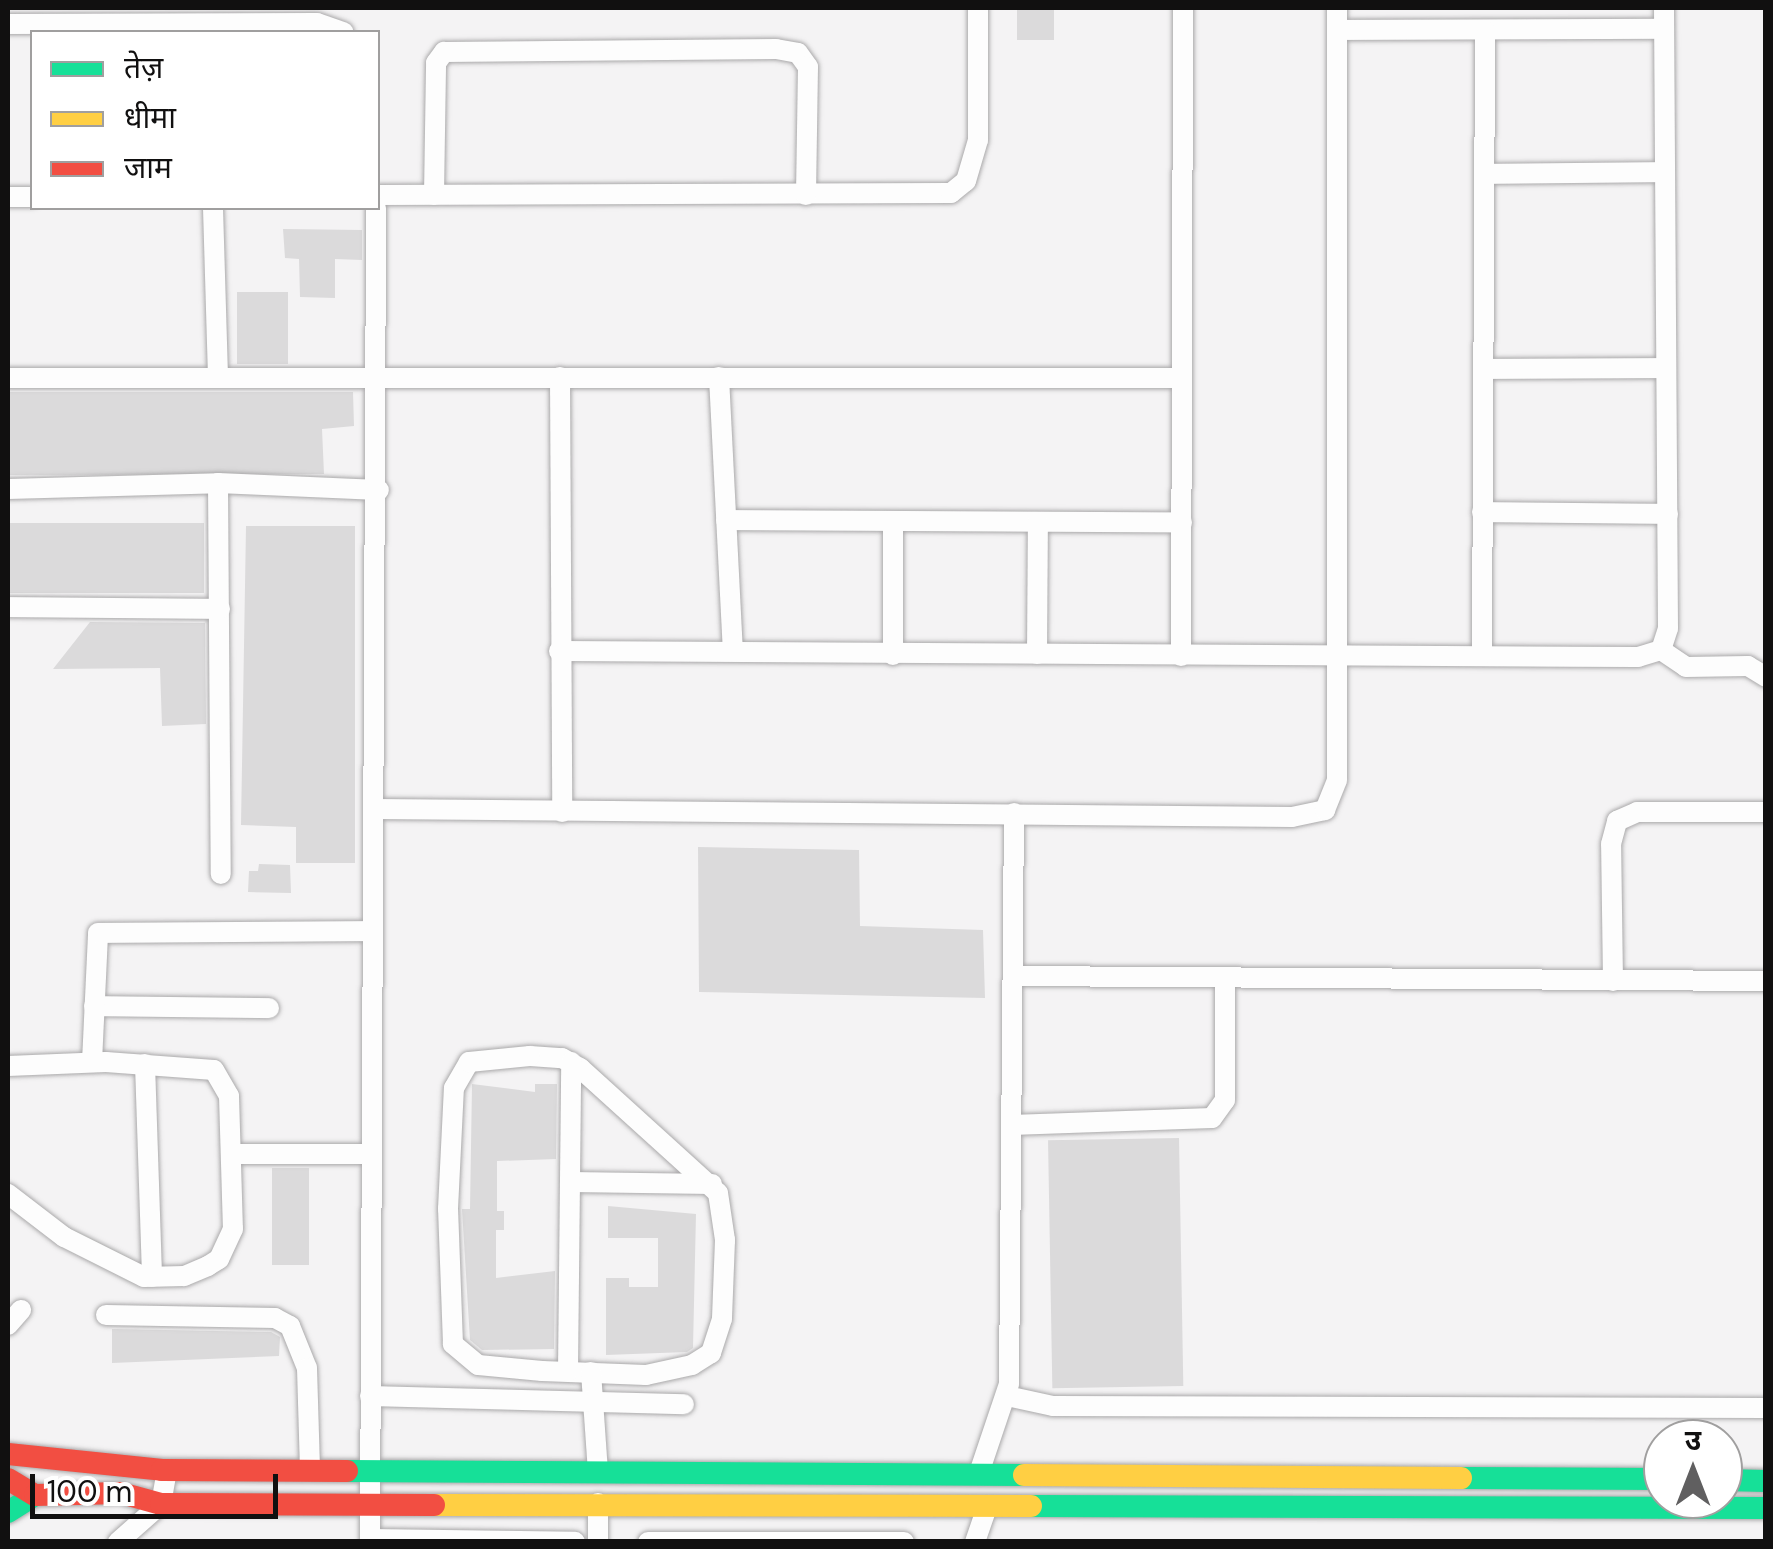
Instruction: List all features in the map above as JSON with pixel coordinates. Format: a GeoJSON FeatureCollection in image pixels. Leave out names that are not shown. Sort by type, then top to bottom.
{"type":"FeatureCollection","features":[{"type":"Feature","properties":{"kind":"street"},"geometry":{"type":"LineString","coordinates":[[380,195],[951,193],[966,181],[978,140],[978,8]]}},
{"type":"Feature","properties":{"kind":"street"},"geometry":{"type":"LineString","coordinates":[[1181,656],[1183,8]]}},
{"type":"Feature","properties":{"kind":"street"},"geometry":{"type":"LineString","coordinates":[[375,810],[1292,816],[1325,810],[1336,780],[1333,653],[1337,8]]}},
{"type":"Feature","properties":{"kind":"street"},"geometry":{"type":"LineString","coordinates":[[8,24],[164,15],[318,23],[337,30]]}},
{"type":"Feature","properties":{"kind":"street"},"geometry":{"type":"LineString","coordinates":[[1338,30],[1485,31],[1664,18],[1668,628],[1661,650]]}},
{"type":"Feature","properties":{"kind":"street"},"geometry":{"type":"LineString","coordinates":[[1482,654],[1485,31]]}},
{"type":"Feature","properties":{"kind":"street"},"geometry":{"type":"LineString","coordinates":[[434,195],[436,63],[444,52],[776,49],[798,53],[808,67],[806,195]]}},
{"type":"Feature","properties":{"kind":"street"},"geometry":{"type":"LineString","coordinates":[[1485,174],[1663,172]]}},
{"type":"Feature","properties":{"kind":"street"},"geometry":{"type":"LineString","coordinates":[[212,210],[218,377]]}},
{"type":"Feature","properties":{"kind":"street"},"geometry":{"type":"LineString","coordinates":[[376,210],[378,490],[370,1540],[575,1542]]}},
{"type":"Feature","properties":{"kind":"street"},"geometry":{"type":"LineString","coordinates":[[1484,369],[1664,368]]}},
{"type":"Feature","properties":{"kind":"street"},"geometry":{"type":"LineString","coordinates":[[560,377],[562,812]]}},
{"type":"Feature","properties":{"kind":"street"},"geometry":{"type":"LineString","coordinates":[[720,377],[733,651]]}},
{"type":"Feature","properties":{"kind":"street"},"geometry":{"type":"LineString","coordinates":[[8,378],[1180,378]]}},
{"type":"Feature","properties":{"kind":"street"},"geometry":{"type":"LineString","coordinates":[[8,489],[218,483],[378,490]]}},
{"type":"Feature","properties":{"kind":"street"},"geometry":{"type":"LineString","coordinates":[[218,483],[222,874]]}},
{"type":"Feature","properties":{"kind":"street"},"geometry":{"type":"LineString","coordinates":[[1482,512],[1668,514]]}},
{"type":"Feature","properties":{"kind":"street"},"geometry":{"type":"LineString","coordinates":[[726,520],[1182,522]]}},
{"type":"Feature","properties":{"kind":"street"},"geometry":{"type":"LineString","coordinates":[[893,521],[894,654]]}},
{"type":"Feature","properties":{"kind":"street"},"geometry":{"type":"LineString","coordinates":[[1036,654],[1038,522]]}},
{"type":"Feature","properties":{"kind":"street"},"geometry":{"type":"LineString","coordinates":[[8,607],[220,609]]}},
{"type":"Feature","properties":{"kind":"street"},"geometry":{"type":"LineString","coordinates":[[559,651],[1638,657],[1661,650]]}},
{"type":"Feature","properties":{"kind":"street"},"geometry":{"type":"LineString","coordinates":[[1661,650],[1686,667],[1748,666],[1766,677]]}},
{"type":"Feature","properties":{"kind":"street"},"geometry":{"type":"LineString","coordinates":[[1612,980],[1611,844],[1618,821],[1637,812],[1766,812]]}},
{"type":"Feature","properties":{"kind":"street"},"geometry":{"type":"LineString","coordinates":[[979,1474],[1008,1396],[1014,813]]}},
{"type":"Feature","properties":{"kind":"street"},"geometry":{"type":"LineString","coordinates":[[92,1062],[98,933],[372,931]]}},
{"type":"Feature","properties":{"kind":"street"},"geometry":{"type":"LineString","coordinates":[[1012,976],[1766,981]]}},
{"type":"Feature","properties":{"kind":"street"},"geometry":{"type":"LineString","coordinates":[[1011,1125],[1212,1118],[1225,1100],[1226,980]]}},
{"type":"Feature","properties":{"kind":"street"},"geometry":{"type":"LineString","coordinates":[[94,1006],[269,1008]]}},
{"type":"Feature","properties":{"kind":"street"},"geometry":{"type":"LineString","coordinates":[[479,1059],[571,1062],[712,1184],[725,1240],[722,1320],[711,1353],[671,1373],[568,1372],[478,1365],[462,1358],[450,1325],[448,1209],[454,1088],[461,1070],[479,1059]]}},
{"type":"Feature","properties":{"kind":"street"},"geometry":{"type":"LineString","coordinates":[[8,1066],[92,1062],[214,1070],[229,1096],[232,1154],[228,1245],[208,1266],[184,1276],[152,1277],[112,1266],[8,1194]]}},
{"type":"Feature","properties":{"kind":"street"},"geometry":{"type":"LineString","coordinates":[[568,1372],[571,1062]]}},
{"type":"Feature","properties":{"kind":"street"},"geometry":{"type":"LineString","coordinates":[[145,1064],[152,1277]]}},
{"type":"Feature","properties":{"kind":"street"},"geometry":{"type":"LineString","coordinates":[[232,1154],[370,1154]]}},
{"type":"Feature","properties":{"kind":"street"},"geometry":{"type":"LineString","coordinates":[[570,1182],[712,1184]]}},
{"type":"Feature","properties":{"kind":"street"},"geometry":{"type":"LineString","coordinates":[[106,1315],[275,1318],[290,1326],[301,1340],[307,1368],[310,1468]]}},
{"type":"Feature","properties":{"kind":"street"},"geometry":{"type":"LineString","coordinates":[[590,1372],[598,1472]]}},
{"type":"Feature","properties":{"kind":"street"},"geometry":{"type":"LineString","coordinates":[[370,1396],[684,1404]]}},
{"type":"Feature","properties":{"kind":"street"},"geometry":{"type":"LineString","coordinates":[[1008,1396],[1053,1406],[1766,1408]]}},
{"type":"Feature","properties":{"kind":"street"},"geometry":{"type":"LineString","coordinates":[[8,1454],[168,1470],[1643,1479]]}},
{"type":"Feature","properties":{"kind":"street"},"geometry":{"type":"LineString","coordinates":[[122,1540],[161,1504],[168,1470]]}},
{"type":"Feature","properties":{"kind":"street"},"geometry":{"type":"LineString","coordinates":[[8,1479],[35,1496]]}},
{"type":"Feature","properties":{"kind":"street"},"geometry":{"type":"LineString","coordinates":[[8,1512],[35,1496],[121,1493],[161,1504],[1766,1508]]}},
{"type":"Feature","properties":{"kind":"street"},"geometry":{"type":"LineString","coordinates":[[598,1503],[598,1542]]}},
{"type":"Feature","properties":{"kind":"street"},"geometry":{"type":"LineString","coordinates":[[975,1542],[988,1504]]}},
{"type":"Feature","properties":{"kind":"street"},"geometry":{"type":"LineString","coordinates":[[648,1542],[904,1542]]}},
{"type":"Feature","properties":{"kind":"building"},"geometry":{"type":"Polygon","coordinates":[[[1017,8],[1054,8],[1054,40],[1017,40],[1017,8]]]}},
{"type":"Feature","properties":{"kind":"building"},"geometry":{"type":"Polygon","coordinates":[[[283,229],[362,230],[362,260],[335,259],[335,298],[300,297],[299,259],[285,258],[283,229]]]}},
{"type":"Feature","properties":{"kind":"building"},"geometry":{"type":"Polygon","coordinates":[[[237,292],[288,292],[288,364],[237,364],[237,292]]]}},
{"type":"Feature","properties":{"kind":"building"},"geometry":{"type":"Polygon","coordinates":[[[8,392],[353,392],[354,426],[322,429],[324,474],[8,475],[8,392]]]}},
{"type":"Feature","properties":{"kind":"building"},"geometry":{"type":"Polygon","coordinates":[[[8,523],[204,523],[204,593],[8,593],[8,523]]]}},
{"type":"Feature","properties":{"kind":"building"},"geometry":{"type":"Polygon","coordinates":[[[246,526],[355,526],[355,863],[296,863],[296,827],[241,825],[246,526]]]}},
{"type":"Feature","properties":{"kind":"building"},"geometry":{"type":"Polygon","coordinates":[[[90,622],[205,623],[206,724],[162,726],[160,668],[53,669],[90,622]]]}},
{"type":"Feature","properties":{"kind":"building"},"geometry":{"type":"Polygon","coordinates":[[[698,847],[859,850],[860,926],[983,930],[985,998],[699,992],[698,847]]]}},
{"type":"Feature","properties":{"kind":"building"},"geometry":{"type":"Polygon","coordinates":[[[259,864],[290,865],[291,893],[248,892],[249,871],[258,871],[259,864]]]}},
{"type":"Feature","properties":{"kind":"building"},"geometry":{"type":"Polygon","coordinates":[[[472,1084],[535,1092],[535,1084],[557,1084],[556,1159],[497,1161],[497,1211],[504,1211],[504,1230],[496,1230],[496,1278],[555,1271],[554,1349],[482,1350],[470,1340],[462,1209],[470,1209],[472,1084]]]}},
{"type":"Feature","properties":{"kind":"building"},"geometry":{"type":"Polygon","coordinates":[[[1179,1138],[1183,1386],[1052,1388],[1048,1140],[1179,1138]]]}},
{"type":"Feature","properties":{"kind":"building"},"geometry":{"type":"Polygon","coordinates":[[[272,1168],[309,1168],[309,1265],[272,1265],[272,1168]]]}},
{"type":"Feature","properties":{"kind":"building"},"geometry":{"type":"Polygon","coordinates":[[[608,1206],[696,1214],[693,1348],[687,1352],[606,1355],[606,1278],[629,1278],[629,1287],[658,1287],[658,1238],[608,1238],[608,1206]]]}},
{"type":"Feature","properties":{"kind":"building"},"geometry":{"type":"Polygon","coordinates":[[[112,1329],[271,1332],[280,1337],[279,1356],[112,1363],[112,1329]]]}},
{"type":"Feature","properties":{"kind":"traffic: fast"},"geometry":{"type":"LineString","coordinates":[[347,1471],[1024,1475]]}},
{"type":"Feature","properties":{"kind":"traffic: fast"},"geometry":{"type":"LineString","coordinates":[[1461,1478],[1643,1479]]}},
{"type":"Feature","properties":{"kind":"traffic: fast"},"geometry":{"type":"LineString","coordinates":[[1743,1480],[1766,1481]]}},
{"type":"Feature","properties":{"kind":"traffic: fast"},"geometry":{"type":"LineString","coordinates":[[8,1512],[35,1495]]}},
{"type":"Feature","properties":{"kind":"traffic: fast"},"geometry":{"type":"LineString","coordinates":[[1031,1506],[1766,1508]]}},
{"type":"Feature","properties":{"kind":"traffic: slow"},"geometry":{"type":"LineString","coordinates":[[1024,1475],[1461,1478]]}},
{"type":"Feature","properties":{"kind":"traffic: slow"},"geometry":{"type":"LineString","coordinates":[[434,1505],[1031,1506]]}},
{"type":"Feature","properties":{"kind":"traffic: jam"},"geometry":{"type":"LineString","coordinates":[[8,1454],[162,1470],[347,1471]]}},
{"type":"Feature","properties":{"kind":"traffic: jam"},"geometry":{"type":"LineString","coordinates":[[8,1479],[35,1495],[121,1493],[161,1504],[434,1505]]}}]}
